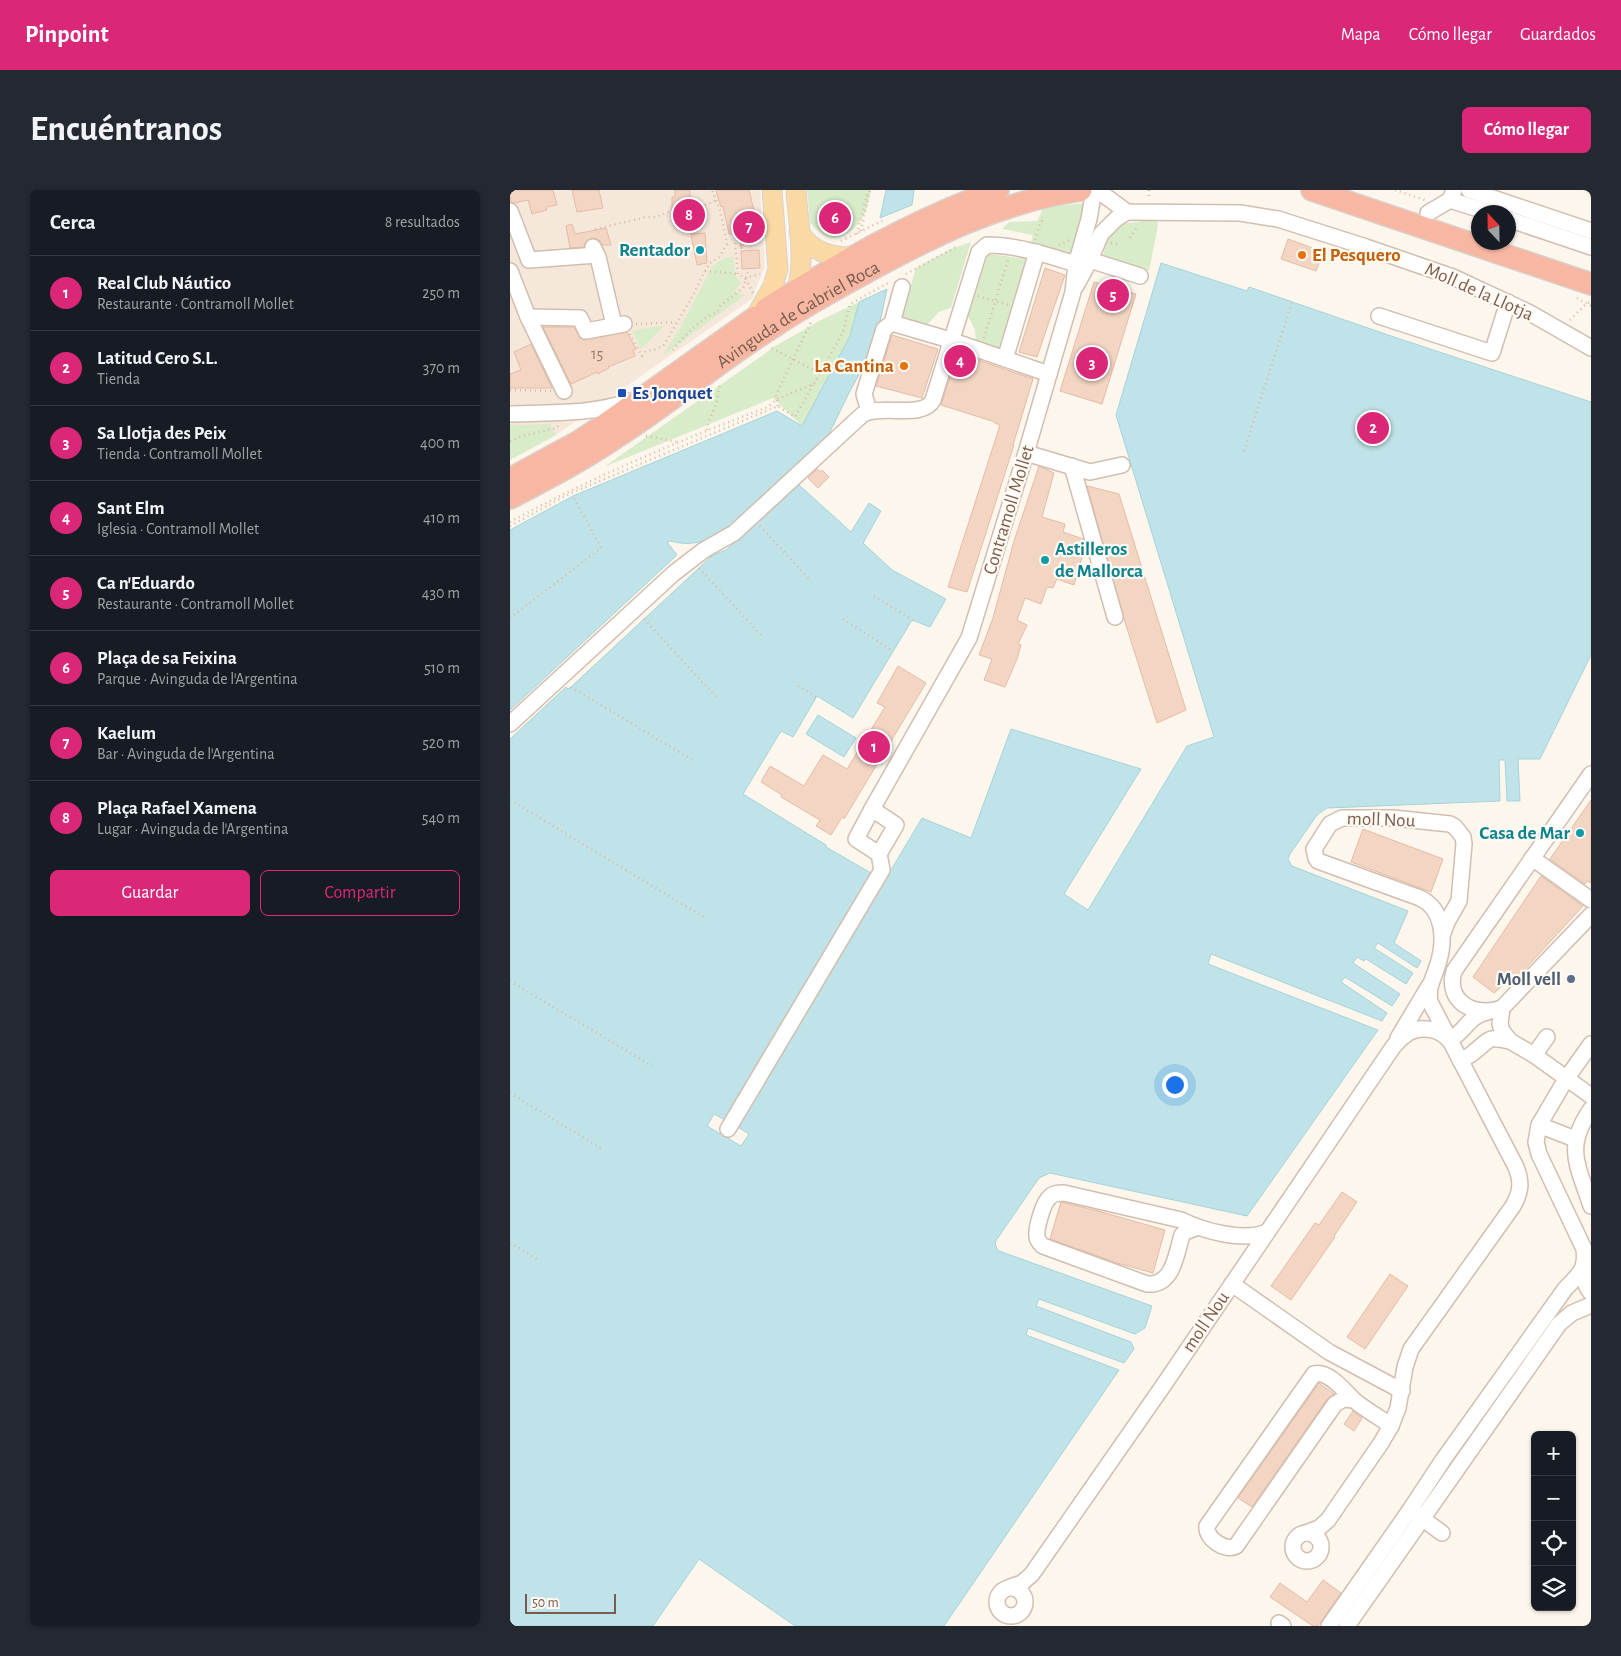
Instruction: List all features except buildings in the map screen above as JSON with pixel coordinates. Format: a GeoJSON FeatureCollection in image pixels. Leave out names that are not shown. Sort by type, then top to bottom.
{"type":"FeatureCollection","features":[{"type":"Feature","properties":{"kind":"highway","name":"Avinguda de Gabriel Roca"},"geometry":{"type":"LineString","coordinates":[[510,498],[617,438],[798,290],[853,257],[935,215],[998,190]]}},
{"type":"Feature","properties":{"kind":"highway","name":"Avinguda de Gabriel Roca"},"geometry":{"type":"LineString","coordinates":[[510,479],[588,436],[766,317],[831,292],[908,250],[995,210],[1035,199],[1081,190]]}},
{"type":"Feature","properties":{"kind":"highway"},"geometry":{"type":"LineString","coordinates":[[1312,190],[1591,284]]}},
{"type":"Feature","properties":{"kind":"highway"},"geometry":{"type":"LineString","coordinates":[[1359,190],[1471,228]]}},
{"type":"Feature","properties":{"kind":"highway"},"geometry":{"type":"LineString","coordinates":[[1516,244],[1591,268]]}},
{"type":"Feature","properties":{"kind":"main road"},"geometry":{"type":"LineString","coordinates":[[766,317],[778,269],[772,190]]}},
{"type":"Feature","properties":{"kind":"main road"},"geometry":{"type":"LineString","coordinates":[[796,190],[802,267],[798,290]]}},
{"type":"Feature","properties":{"kind":"main road"},"geometry":{"type":"LineString","coordinates":[[799,232],[807,243],[819,252],[832,256],[853,257]]}},
{"type":"Feature","properties":{"kind":"main road"},"geometry":{"type":"LineString","coordinates":[[778,269],[788,282],[798,290],[831,292]]}},
{"type":"Feature","properties":{"kind":"street"},"geometry":{"type":"LineString","coordinates":[[1073,292],[1101,234],[1116,219],[1127,212],[1095,190]]}},
{"type":"Feature","properties":{"kind":"street","name":"Contramoll Mollet"},"geometry":{"type":"LineString","coordinates":[[879,854],[856,839],[969,638],[1073,292],[1076,264],[1095,190]]}},
{"type":"Feature","properties":{"kind":"street"},"geometry":{"type":"LineString","coordinates":[[1469,190],[1591,231]]}},
{"type":"Feature","properties":{"kind":"street"},"geometry":{"type":"LineString","coordinates":[[1428,213],[1452,195],[1473,205]]}},
{"type":"Feature","properties":{"kind":"street"},"geometry":{"type":"LineString","coordinates":[[510,211],[529,260],[596,252],[626,324],[586,331],[580,318],[528,317]]}},
{"type":"Feature","properties":{"kind":"street","name":"Moll de la Llotja"},"geometry":{"type":"LineString","coordinates":[[1127,212],[1240,213],[1278,219],[1453,277],[1508,302],[1591,348]]}},
{"type":"Feature","properties":{"kind":"street"},"geometry":{"type":"LineString","coordinates":[[1516,222],[1591,246]]}},
{"type":"Feature","properties":{"kind":"street"},"geometry":{"type":"LineString","coordinates":[[510,724],[674,573],[704,550],[734,533],[862,416],[869,411],[920,409],[930,405],[979,252],[987,245],[1013,247],[1038,245],[1076,264]]}},
{"type":"Feature","properties":{"kind":"street"},"geometry":{"type":"LineString","coordinates":[[1004,359],[1038,245]]}},
{"type":"Feature","properties":{"kind":"street"},"geometry":{"type":"LineString","coordinates":[[1090,260],[1140,276]]}},
{"type":"Feature","properties":{"kind":"street"},"geometry":{"type":"LineString","coordinates":[[510,271],[528,317],[564,389]]}},
{"type":"Feature","properties":{"kind":"street"},"geometry":{"type":"LineString","coordinates":[[869,411],[864,394],[884,329],[892,323],[899,281]]}},
{"type":"Feature","properties":{"kind":"street"},"geometry":{"type":"LineString","coordinates":[[1379,316],[1492,353],[1508,302]]}},
{"type":"Feature","properties":{"kind":"street"},"geometry":{"type":"LineString","coordinates":[[892,323],[950,340],[1049,374]]}},
{"type":"Feature","properties":{"kind":"street"},"geometry":{"type":"LineString","coordinates":[[510,414],[576,412],[616,406],[646,396]]}},
{"type":"Feature","properties":{"kind":"street"},"geometry":{"type":"LineString","coordinates":[[1026,453],[1090,472],[1122,465]]}},
{"type":"Feature","properties":{"kind":"street"},"geometry":{"type":"LineString","coordinates":[[1072,466],[1115,617]]}},
{"type":"Feature","properties":{"kind":"street"},"geometry":{"type":"LineString","coordinates":[[1495,1010],[1475,1010],[1462,1003],[1453,989],[1451,980],[1454,971],[1591,774]]}},
{"type":"Feature","properties":{"kind":"street"},"geometry":{"type":"LineString","coordinates":[[728,1129],[882,870],[879,854],[896,825],[872,810]]}},
{"type":"Feature","properties":{"kind":"street","name":"moll Nou"},"geometry":{"type":"LineString","coordinates":[[1010,1587],[1022,1583],[1032,1574],[1158,1394],[1393,1047],[1429,986],[1441,953],[1442,936],[1440,921],[1436,912],[1426,901],[1318,861],[1314,849],[1330,824],[1337,819],[1346,818],[1392,818],[1450,824],[1459,830],[1464,844],[1460,901],[1447,922],[1442,936]]}},
{"type":"Feature","properties":{"kind":"street"},"geometry":{"type":"LineString","coordinates":[[1532,858],[1591,900]]}},
{"type":"Feature","properties":{"kind":"street"},"geometry":{"type":"LineString","coordinates":[[1449,1040],[1459,1034],[1475,1016],[1495,1010],[1591,915]]}},
{"type":"Feature","properties":{"kind":"street"},"geometry":{"type":"LineString","coordinates":[[1328,1520],[1319,1554],[1312,1560],[1298,1558],[1293,1550],[1297,1536],[1319,1528],[1328,1520],[1381,1443],[1391,1426],[1398,1408],[1404,1367],[1412,1349],[1513,1206],[1520,1192],[1519,1175],[1516,1167],[1430,1002],[1429,986]]}},
{"type":"Feature","properties":{"kind":"street"},"geometry":{"type":"LineString","coordinates":[[1495,1010],[1502,1031],[1510,1041]]}},
{"type":"Feature","properties":{"kind":"street","name":"moll Nou"},"geometry":{"type":"LineString","coordinates":[[1393,1047],[1408,1033],[1422,1029],[1440,1033],[1449,1040]]}},
{"type":"Feature","properties":{"kind":"street"},"geometry":{"type":"LineString","coordinates":[[1534,1055],[1547,1037]]}},
{"type":"Feature","properties":{"kind":"street"},"geometry":{"type":"LineString","coordinates":[[1460,1060],[1473,1054],[1488,1040],[1497,1038],[1510,1041],[1534,1055],[1591,1096]]}},
{"type":"Feature","properties":{"kind":"street"},"geometry":{"type":"LineString","coordinates":[[1591,1044],[1566,1078],[1536,1133],[1539,1154],[1584,1249],[1587,1262],[1584,1278],[1586,1286],[1591,1293]]}},
{"type":"Feature","properties":{"kind":"street"},"geometry":{"type":"LineString","coordinates":[[1591,1109],[1581,1125],[1576,1140],[1575,1154],[1591,1206]]}},
{"type":"Feature","properties":{"kind":"street"},"geometry":{"type":"LineString","coordinates":[[1539,1125],[1576,1140]]}},
{"type":"Feature","properties":{"kind":"street"},"geometry":{"type":"LineString","coordinates":[[1198,1227],[1185,1232],[1170,1272],[1162,1281],[1152,1285],[1043,1246],[1037,1236],[1045,1203],[1048,1198],[1057,1193],[1181,1220],[1198,1227],[1235,1236],[1253,1236],[1267,1232]]}},
{"type":"Feature","properties":{"kind":"street"},"geometry":{"type":"LineString","coordinates":[[1235,1236],[1244,1242],[1250,1257]]}},
{"type":"Feature","properties":{"kind":"street"},"geometry":{"type":"LineString","coordinates":[[1347,1626],[1416,1514],[1443,1460],[1565,1289],[1587,1262]]}},
{"type":"Feature","properties":{"kind":"street"},"geometry":{"type":"LineString","coordinates":[[1232,1284],[1328,1352],[1402,1391]]}},
{"type":"Feature","properties":{"kind":"street"},"geometry":{"type":"LineString","coordinates":[[1329,1626],[1559,1324],[1572,1313],[1591,1304]]}},
{"type":"Feature","properties":{"kind":"street"},"geometry":{"type":"LineString","coordinates":[[1354,1400],[1344,1399],[1335,1404],[1236,1546],[1224,1548],[1209,1536],[1206,1531],[1207,1526],[1311,1377],[1322,1374],[1346,1390],[1354,1400],[1391,1426]]}},
{"type":"Feature","properties":{"kind":"street"},"geometry":{"type":"LineString","coordinates":[[1416,1514],[1442,1532]]}},
{"type":"Feature","properties":{"kind":"street"},"geometry":{"type":"LineString","coordinates":[[1306,1533],[1315,1534],[1322,1546]]}},
{"type":"Feature","properties":{"kind":"street"},"geometry":{"type":"LineString","coordinates":[[1026,1601],[1022,1592],[1014,1588],[1010,1587],[1001,1591],[997,1600],[1001,1620],[1020,1613],[1025,1605],[1026,1601],[1026,1594],[1032,1574]]}},
{"type":"Feature","properties":{"kind":"path"},"geometry":{"type":"LineString","coordinates":[[676,322],[626,324],[642,356],[646,351],[654,350],[664,345],[705,271],[710,263],[719,257],[727,244],[720,210],[712,190]]}},
{"type":"Feature","properties":{"kind":"path"},"geometry":{"type":"LineString","coordinates":[[861,231],[870,190]]}},
{"type":"Feature","properties":{"kind":"path"},"geometry":{"type":"LineString","coordinates":[[1395,190],[1435,203],[1452,195]]}},
{"type":"Feature","properties":{"kind":"path"},"geometry":{"type":"LineString","coordinates":[[595,229],[647,216],[654,217],[672,211],[674,218],[715,201]]}},
{"type":"Feature","properties":{"kind":"path"},"geometry":{"type":"LineString","coordinates":[[1038,245],[1039,226],[1043,219]]}},
{"type":"Feature","properties":{"kind":"path"},"geometry":{"type":"LineString","coordinates":[[838,241],[877,223]]}},
{"type":"Feature","properties":{"kind":"path"},"geometry":{"type":"LineString","coordinates":[[1130,238],[1138,226]]}},
{"type":"Feature","properties":{"kind":"path"},"geometry":{"type":"LineString","coordinates":[[1058,246],[1085,231]]}},
{"type":"Feature","properties":{"kind":"path"},"geometry":{"type":"LineString","coordinates":[[735,243],[738,274]]}},
{"type":"Feature","properties":{"kind":"path"},"geometry":{"type":"LineString","coordinates":[[813,319],[776,395],[778,406],[795,417],[843,332],[850,304],[899,281],[958,246]]}},
{"type":"Feature","properties":{"kind":"path"},"geometry":{"type":"LineString","coordinates":[[984,338],[994,301],[1013,247]]}},
{"type":"Feature","properties":{"kind":"path"},"geometry":{"type":"LineString","coordinates":[[673,350],[691,330],[707,316],[717,312],[720,306],[743,288],[749,268]]}},
{"type":"Feature","properties":{"kind":"path"},"geometry":{"type":"LineString","coordinates":[[705,271],[738,274],[745,278]]}},
{"type":"Feature","properties":{"kind":"path"},"geometry":{"type":"LineString","coordinates":[[753,276],[756,283]]}},
{"type":"Feature","properties":{"kind":"path"},"geometry":{"type":"LineString","coordinates":[[966,292],[1020,309]]}},
{"type":"Feature","properties":{"kind":"path"},"geometry":{"type":"LineString","coordinates":[[1244,451],[1292,302]]}},
{"type":"Feature","properties":{"kind":"path"},"geometry":{"type":"LineString","coordinates":[[1568,320],[1573,318],[1586,304],[1591,302]]}},
{"type":"Feature","properties":{"kind":"path"},"geometry":{"type":"LineString","coordinates":[[767,346],[819,373]]}},
{"type":"Feature","properties":{"kind":"path"},"geometry":{"type":"LineString","coordinates":[[707,430],[716,405],[721,376]]}},
{"type":"Feature","properties":{"kind":"path"},"geometry":{"type":"LineString","coordinates":[[510,522],[566,492],[678,442],[768,407],[777,399],[814,384]]}},
{"type":"Feature","properties":{"kind":"path"},"geometry":{"type":"LineString","coordinates":[[510,390],[544,392],[564,389]]}},
{"type":"Feature","properties":{"kind":"path"},"geometry":{"type":"LineString","coordinates":[[510,526],[569,494],[778,406]]}},
{"type":"Feature","properties":{"kind":"path"},"geometry":{"type":"LineString","coordinates":[[510,442],[522,436],[556,428],[576,412]]}},
{"type":"Feature","properties":{"kind":"path"},"geometry":{"type":"LineString","coordinates":[[639,435],[678,442]]}},
{"type":"Feature","properties":{"kind":"path"},"geometry":{"type":"LineString","coordinates":[[510,618],[601,548],[573,496]]}},
{"type":"Feature","properties":{"kind":"path"},"geometry":{"type":"LineString","coordinates":[[757,523],[810,580]]}},
{"type":"Feature","properties":{"kind":"path"},"geometry":{"type":"LineString","coordinates":[[699,568],[761,635]]}},
{"type":"Feature","properties":{"kind":"path"},"geometry":{"type":"LineString","coordinates":[[874,596],[913,620]]}},
{"type":"Feature","properties":{"kind":"path"},"geometry":{"type":"LineString","coordinates":[[644,618],[716,697]]}},
{"type":"Feature","properties":{"kind":"path"},"geometry":{"type":"LineString","coordinates":[[843,619],[893,651]]}},
{"type":"Feature","properties":{"kind":"path"},"geometry":{"type":"LineString","coordinates":[[798,686],[816,698]]}},
{"type":"Feature","properties":{"kind":"path"},"geometry":{"type":"LineString","coordinates":[[570,687],[694,761]]}},
{"type":"Feature","properties":{"kind":"path"},"geometry":{"type":"LineString","coordinates":[[510,800],[707,919]]}},
{"type":"Feature","properties":{"kind":"path"},"geometry":{"type":"LineString","coordinates":[[510,981],[652,1066]]}},
{"type":"Feature","properties":{"kind":"path"},"geometry":{"type":"LineString","coordinates":[[510,1093],[604,1150]]}},
{"type":"Feature","properties":{"kind":"path"},"geometry":{"type":"LineString","coordinates":[[510,1243],[536,1260]]}},
{"type":"Feature","properties":{"kind":"shaded area"},"geometry":{"type":"Polygon","coordinates":[[[510,190],[760,190],[765,266],[752,299],[556,435],[510,460],[510,190]]]}},
{"type":"Feature","properties":{"kind":"green space"},"geometry":{"type":"Polygon","coordinates":[[[807,190],[871,190],[866,210],[859,223],[845,235],[834,238],[823,235],[810,223],[807,190]]]}},
{"type":"Feature","properties":{"kind":"green space"},"geometry":{"type":"Polygon","coordinates":[[[1086,203],[1076,251],[1066,257],[1030,247],[1033,235],[1002,229],[1009,222],[1037,221],[1044,207],[1086,203]]]}},
{"type":"Feature","properties":{"kind":"green space"},"geometry":{"type":"Polygon","coordinates":[[[1157,221],[1158,226],[1149,271],[1103,260],[1106,236],[1114,225],[1157,221]]]}},
{"type":"Feature","properties":{"kind":"green space"},"geometry":{"type":"Polygon","coordinates":[[[971,242],[951,308],[939,312],[926,326],[902,316],[916,268],[951,249],[971,242]]]}},
{"type":"Feature","properties":{"kind":"green space"},"geometry":{"type":"Polygon","coordinates":[[[988,254],[1029,259],[1000,348],[976,341],[975,330],[968,316],[988,254]]]}},
{"type":"Feature","properties":{"kind":"green space"},"geometry":{"type":"Polygon","coordinates":[[[733,257],[736,277],[741,283],[734,292],[745,295],[662,356],[678,332],[712,267],[724,258],[733,257]]]}},
{"type":"Feature","properties":{"kind":"green space"},"geometry":{"type":"Polygon","coordinates":[[[859,302],[850,336],[802,426],[773,398],[604,467],[777,345],[821,320],[859,302]]]}},
{"type":"Feature","properties":{"kind":"green space"},"geometry":{"type":"Polygon","coordinates":[[[665,325],[641,349],[632,331],[665,325]]]}},
{"type":"Feature","properties":{"kind":"green space"},"geometry":{"type":"Polygon","coordinates":[[[550,424],[556,435],[510,460],[510,425],[550,424]]]}},
{"type":"Feature","properties":{"kind":"water"},"geometry":{"type":"Polygon","coordinates":[[[886,190],[914,190],[912,205],[880,218],[886,190]]]}},
{"type":"Feature","properties":{"kind":"water"},"geometry":{"type":"Polygon","coordinates":[[[1161,263],[1247,291],[1249,287],[1591,402],[1591,655],[1540,759],[1518,759],[1520,801],[1507,801],[1505,760],[1499,760],[1500,801],[1327,808],[1317,815],[1290,854],[1288,859],[1292,866],[1408,911],[1394,943],[1421,961],[1417,968],[1378,943],[1374,948],[1413,973],[1406,984],[1366,959],[1364,961],[1357,957],[1353,963],[1400,994],[1392,1006],[1345,977],[1341,982],[1387,1013],[1382,1021],[1211,954],[1208,964],[1378,1030],[1247,1216],[1050,1173],[1039,1178],[995,1242],[999,1251],[1152,1306],[1145,1328],[1135,1334],[1039,1299],[1036,1306],[1131,1342],[1134,1349],[1124,1363],[1028,1328],[1026,1335],[1119,1370],[944,1626],[795,1626],[699,1559],[653,1626],[510,1626],[510,739],[566,687],[568,689],[571,687],[713,555],[726,550],[799,485],[851,532],[869,503],[881,511],[863,543],[892,570],[946,599],[930,627],[912,620],[853,718],[817,696],[793,737],[781,731],[743,794],[826,845],[826,847],[871,873],[725,1120],[714,1114],[707,1126],[741,1146],[749,1134],[738,1127],[922,818],[971,838],[1011,729],[1141,769],[1064,894],[1088,910],[1187,746],[1214,737],[1116,415],[1161,263]]]}},
{"type":"Feature","properties":{"kind":"water"},"geometry":{"type":"Polygon","coordinates":[[[887,289],[875,345],[826,440],[726,530],[696,543],[667,542],[677,555],[510,710],[510,530],[573,496],[777,411],[802,426],[850,336],[859,302],[887,289]]]}},
{"type":"Feature","properties":{"kind":"water"},"geometry":{"type":"Polygon","coordinates":[[[818,715],[856,738],[844,757],[806,734],[818,715]]]}},
{"type":"Feature","properties":{"kind":"place","name":"Plaça Rafael Xamena"},"geometry":{"type":"Point","coordinates":[689,215]}},
{"type":"Feature","properties":{"kind":"place","name":"Plaça de sa Feixina"},"geometry":{"type":"Point","coordinates":[835,218]}},
{"type":"Feature","properties":{"kind":"place","name":"Kaelum"},"geometry":{"type":"Point","coordinates":[749,227]}},
{"type":"Feature","properties":{"kind":"place","name":"Rentador"},"geometry":{"type":"Point","coordinates":[700,250]}},
{"type":"Feature","properties":{"kind":"place","name":"El Pesquero"},"geometry":{"type":"Point","coordinates":[1302,255]}},
{"type":"Feature","properties":{"kind":"place","name":"Ca n'Eduardo"},"geometry":{"type":"Point","coordinates":[1113,295]}},
{"type":"Feature","properties":{"kind":"place","name":"Sant Elm"},"geometry":{"type":"Point","coordinates":[960,361]}},
{"type":"Feature","properties":{"kind":"place","name":"Sa Llotja des Peix"},"geometry":{"type":"Point","coordinates":[1092,363]}},
{"type":"Feature","properties":{"kind":"place","name":"La Cantina"},"geometry":{"type":"Point","coordinates":[904,366]}},
{"type":"Feature","properties":{"kind":"place","name":"Es Jonquet"},"geometry":{"type":"Point","coordinates":[622,393]}},
{"type":"Feature","properties":{"kind":"place","name":"Latitud Cero S.L."},"geometry":{"type":"Point","coordinates":[1373,428]}},
{"type":"Feature","properties":{"kind":"place","name":"Astilleros de Mallorca"},"geometry":{"type":"Point","coordinates":[1045,560]}},
{"type":"Feature","properties":{"kind":"place","name":"Real Club Náutico"},"geometry":{"type":"Point","coordinates":[874,747]}},
{"type":"Feature","properties":{"kind":"place","name":"Casa de Mar"},"geometry":{"type":"Point","coordinates":[1580,833]}},
{"type":"Feature","properties":{"kind":"place","name":"Moll vell"},"geometry":{"type":"Point","coordinates":[1571,979]}}]}
